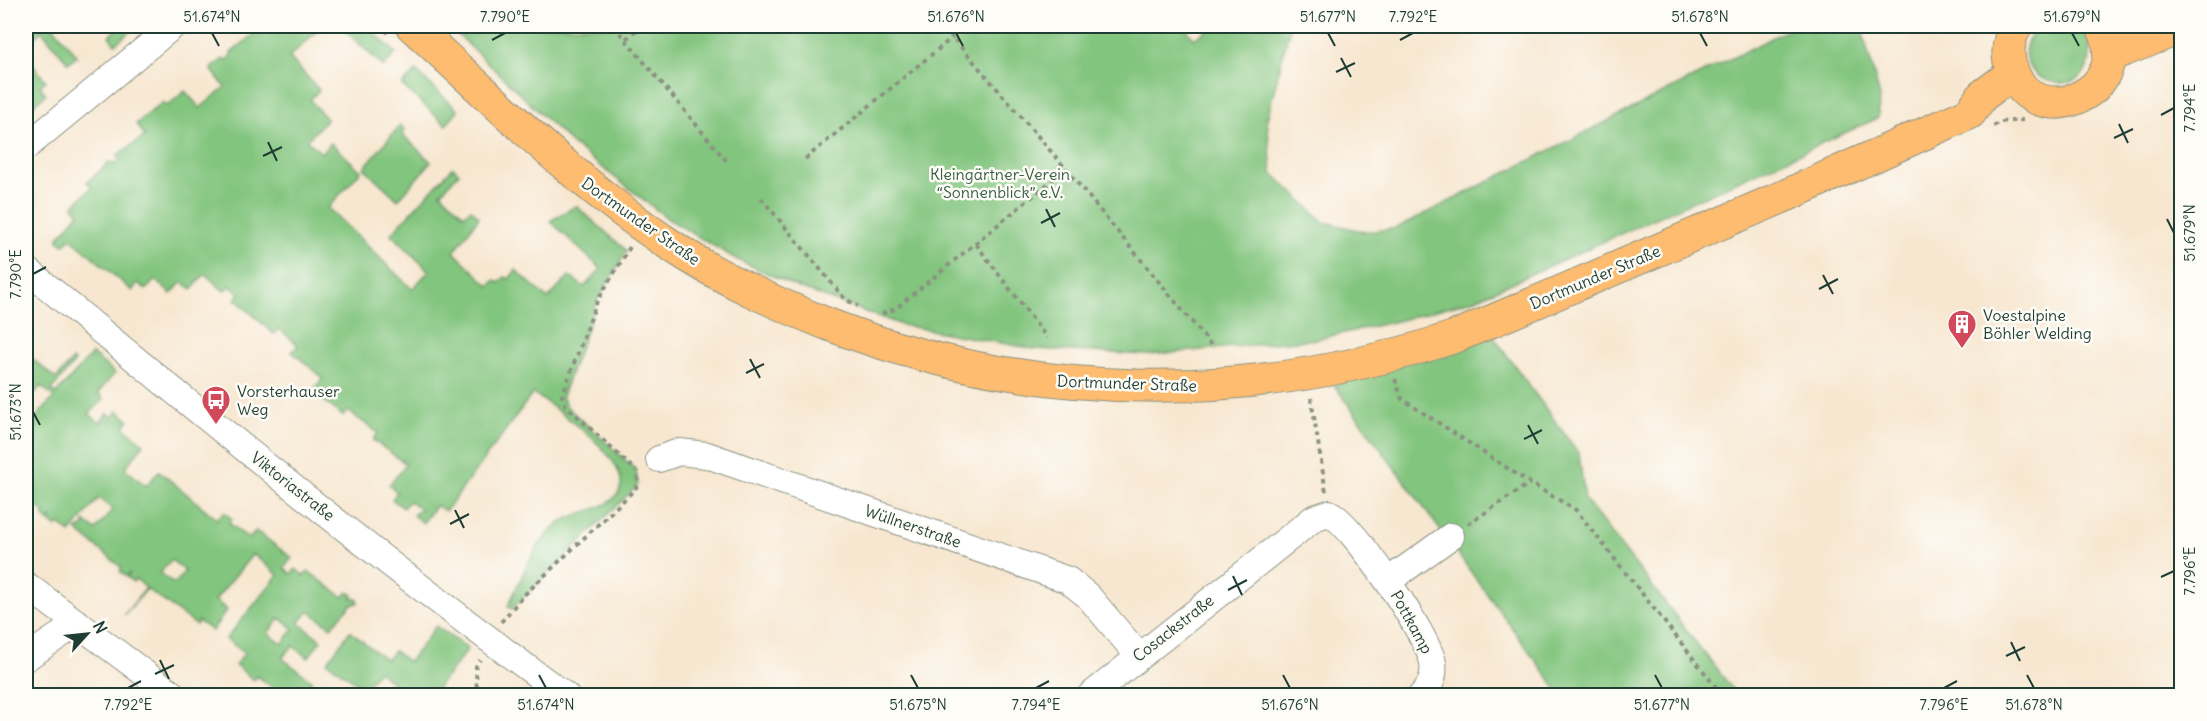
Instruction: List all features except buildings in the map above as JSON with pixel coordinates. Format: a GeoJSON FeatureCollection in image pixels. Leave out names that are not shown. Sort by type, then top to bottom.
{"type":"FeatureCollection","features":[{"type":"Feature","properties":{"kind":"main road"},"geometry":{"type":"LineString","coordinates":[[2016,26],[2008,50],[2020,82],[2040,99],[2056,103],[2071,101],[2086,95],[2098,84],[2106,71],[2109,33],[2165,34],[2170,26]]}},
{"type":"Feature","properties":{"kind":"main road","name":"Dortmunder Straße"},"geometry":{"type":"LineString","coordinates":[[405,33],[574,174],[646,229],[690,257],[762,297],[874,342],[933,360],[1000,374],[1061,382],[1169,388],[1222,386],[1310,391],[1406,353],[1457,336],[1787,195],[1980,120],[2020,82]]}},
{"type":"Feature","properties":{"kind":"street"},"geometry":{"type":"LineString","coordinates":[[26,147],[170,26]]}},
{"type":"Feature","properties":{"kind":"street","name":"Viktoriastraße"},"geometry":{"type":"LineString","coordinates":[[26,269],[216,426],[490,640],[566,696]]}},
{"type":"Feature","properties":{"kind":"street","name":"Wüllnerstraße"},"geometry":{"type":"LineString","coordinates":[[659,459],[679,452],[707,455],[1068,580],[1088,596],[1138,655]]}},
{"type":"Feature","properties":{"kind":"street"},"geometry":{"type":"LineString","coordinates":[[1329,513],[1342,522],[1389,581],[1452,536]]}},
{"type":"Feature","properties":{"kind":"street","name":"Cosackstraße"},"geometry":{"type":"LineString","coordinates":[[1090,696],[1138,655],[1314,518],[1329,513]]}},
{"type":"Feature","properties":{"kind":"street","name":"Pottkamp"},"geometry":{"type":"LineString","coordinates":[[1389,581],[1433,659],[1432,681],[1421,696]]}},
{"type":"Feature","properties":{"kind":"street"},"geometry":{"type":"LineString","coordinates":[[26,585],[176,696]]}},
{"type":"Feature","properties":{"kind":"street"},"geometry":{"type":"LineString","coordinates":[[26,658],[78,623]]}},
{"type":"Feature","properties":{"kind":"path"},"geometry":{"type":"LineString","coordinates":[[380,26],[405,33]]}},
{"type":"Feature","properties":{"kind":"path"},"geometry":{"type":"LineString","coordinates":[[614,26],[729,164]]}},
{"type":"Feature","properties":{"kind":"path"},"geometry":{"type":"LineString","coordinates":[[626,39],[641,26]]}},
{"type":"Feature","properties":{"kind":"path"},"geometry":{"type":"LineString","coordinates":[[943,26],[1066,169],[1211,345]]}},
{"type":"Feature","properties":{"kind":"path"},"geometry":{"type":"LineString","coordinates":[[805,159],[953,37]]}},
{"type":"Feature","properties":{"kind":"path"},"geometry":{"type":"LineString","coordinates":[[1980,120],[2001,122]]}},
{"type":"Feature","properties":{"kind":"path"},"geometry":{"type":"LineString","coordinates":[[876,312],[885,315],[895,309],[1066,169]]}},
{"type":"Feature","properties":{"kind":"path"},"geometry":{"type":"LineString","coordinates":[[761,198],[845,299],[868,309]]}},
{"type":"Feature","properties":{"kind":"path"},"geometry":{"type":"LineString","coordinates":[[477,696],[476,666],[490,640],[523,596],[638,484],[636,471],[566,406],[562,396],[597,301],[627,251],[646,229]]}},
{"type":"Feature","properties":{"kind":"path"},"geometry":{"type":"LineString","coordinates":[[976,244],[1047,338]]}},
{"type":"Feature","properties":{"kind":"path"},"geometry":{"type":"LineString","coordinates":[[1383,379],[1405,372]]}},
{"type":"Feature","properties":{"kind":"path"},"geometry":{"type":"LineString","coordinates":[[1394,376],[1402,399],[1530,483],[1576,510],[1723,696]]}},
{"type":"Feature","properties":{"kind":"path"},"geometry":{"type":"LineString","coordinates":[[1310,391],[1329,513]]}},
{"type":"Feature","properties":{"kind":"path"},"geometry":{"type":"LineString","coordinates":[[636,471],[659,459]]}},
{"type":"Feature","properties":{"kind":"path"},"geometry":{"type":"LineString","coordinates":[[1452,536],[1530,483]]}},
{"type":"Feature","properties":{"kind":"green space"},"geometry":{"type":"Polygon","coordinates":[[[26,26],[53,26],[77,56],[68,63],[42,31],[26,44],[26,26]]]}},
{"type":"Feature","properties":{"kind":"green space"},"geometry":{"type":"Polygon","coordinates":[[[122,26],[137,26],[115,44],[109,36],[122,26]]]}},
{"type":"Feature","properties":{"kind":"green space"},"geometry":{"type":"Polygon","coordinates":[[[271,26],[322,26],[289,57],[319,90],[310,100],[327,119],[307,140],[321,153],[331,143],[361,171],[328,208],[412,289],[429,271],[391,234],[453,167],[459,173],[441,193],[464,215],[471,209],[479,217],[454,252],[489,286],[495,280],[499,283],[505,277],[509,279],[516,270],[548,299],[569,276],[584,287],[601,269],[550,221],[576,206],[627,251],[597,301],[562,396],[566,406],[631,465],[636,471],[638,485],[512,609],[508,606],[523,573],[549,532],[572,516],[607,503],[613,499],[621,486],[619,472],[609,456],[577,425],[533,393],[449,507],[445,511],[436,505],[423,523],[413,515],[421,509],[409,501],[403,508],[392,499],[397,492],[389,485],[406,464],[373,440],[378,433],[348,411],[343,416],[312,392],[323,378],[292,352],[298,345],[279,329],[274,334],[235,299],[240,294],[230,286],[224,291],[205,274],[192,289],[182,282],[171,294],[155,280],[146,290],[138,283],[132,291],[71,238],[64,245],[57,239],[79,213],[73,206],[92,187],[87,182],[110,162],[114,165],[120,160],[117,155],[145,136],[136,124],[163,102],[167,106],[185,91],[200,108],[225,87],[211,69],[223,59],[226,61],[232,55],[231,53],[255,33],[258,36],[271,26]]]}},
{"type":"Feature","properties":{"kind":"green space"},"geometry":{"type":"Polygon","coordinates":[[[340,26],[366,26],[396,53],[384,67],[340,26]]]}},
{"type":"Feature","properties":{"kind":"green space","name":"Kleingärtner-Verein “Sonnenblick” e.V."},"geometry":{"type":"Polygon","coordinates":[[[449,26],[1184,26],[1194,39],[1214,26],[1290,26],[1267,119],[1272,173],[1324,222],[1366,232],[1397,228],[1795,26],[1861,26],[1879,93],[1878,118],[1476,299],[1397,321],[1317,339],[1149,355],[1034,349],[902,325],[799,288],[736,259],[668,219],[571,143],[449,26]]]}},
{"type":"Feature","properties":{"kind":"green space"},"geometry":{"type":"Polygon","coordinates":[[[2039,26],[2077,26],[2085,34],[2089,41],[2090,53],[2085,71],[2074,80],[2060,83],[2045,80],[2033,71],[2026,59],[2027,43],[2039,26]]]}},
{"type":"Feature","properties":{"kind":"green space"},"geometry":{"type":"Polygon","coordinates":[[[26,56],[46,81],[40,86],[46,94],[26,111],[26,56]]]}},
{"type":"Feature","properties":{"kind":"green space"},"geometry":{"type":"Polygon","coordinates":[[[416,71],[458,110],[446,125],[402,85],[416,71]]]}},
{"type":"Feature","properties":{"kind":"green space"},"geometry":{"type":"Polygon","coordinates":[[[400,125],[405,130],[402,134],[431,162],[398,200],[364,168],[400,125]]]}},
{"type":"Feature","properties":{"kind":"green space"},"geometry":{"type":"Polygon","coordinates":[[[1493,336],[1579,454],[1585,500],[1737,695],[1561,695],[1334,385],[1382,368],[1493,336]]]}},
{"type":"Feature","properties":{"kind":"green space"},"geometry":{"type":"Polygon","coordinates":[[[26,353],[56,379],[72,360],[75,362],[52,389],[56,394],[92,354],[115,373],[98,393],[104,399],[89,414],[100,423],[107,413],[112,417],[118,411],[129,420],[124,427],[144,444],[125,468],[146,486],[159,471],[217,519],[224,512],[232,519],[229,523],[249,539],[256,531],[292,558],[284,568],[291,574],[296,569],[304,576],[308,571],[343,597],[348,592],[353,595],[351,598],[358,599],[358,603],[351,605],[331,627],[309,611],[299,623],[321,640],[308,658],[293,646],[282,658],[312,681],[301,695],[282,695],[257,676],[254,680],[235,665],[245,653],[226,639],[278,575],[253,554],[215,600],[227,610],[212,631],[198,621],[196,625],[147,589],[124,615],[146,588],[136,579],[133,582],[127,577],[130,573],[126,576],[120,571],[122,568],[76,530],[84,526],[84,521],[96,530],[113,509],[99,498],[70,533],[59,524],[56,527],[50,522],[52,517],[48,521],[43,516],[45,513],[34,504],[29,510],[26,508],[26,429],[54,397],[41,386],[26,403],[26,353]],[[171,560],[160,573],[174,584],[185,571],[171,560]],[[280,618],[268,633],[282,644],[294,629],[280,618]]]}},
{"type":"Feature","properties":{"kind":"green space"},"geometry":{"type":"Polygon","coordinates":[[[436,626],[468,649],[432,695],[382,695],[392,682],[378,671],[365,688],[374,695],[359,695],[364,688],[327,662],[350,631],[386,660],[394,651],[409,662],[436,626]]]}},
{"type":"Feature","properties":{"kind":"place","name":"Voestalpine Böhler Welding"},"geometry":{"type":"Point","coordinates":[1962,350]}},
{"type":"Feature","properties":{"kind":"place","name":"Vorsterhauser Weg"},"geometry":{"type":"Point","coordinates":[216,426]}}]}
